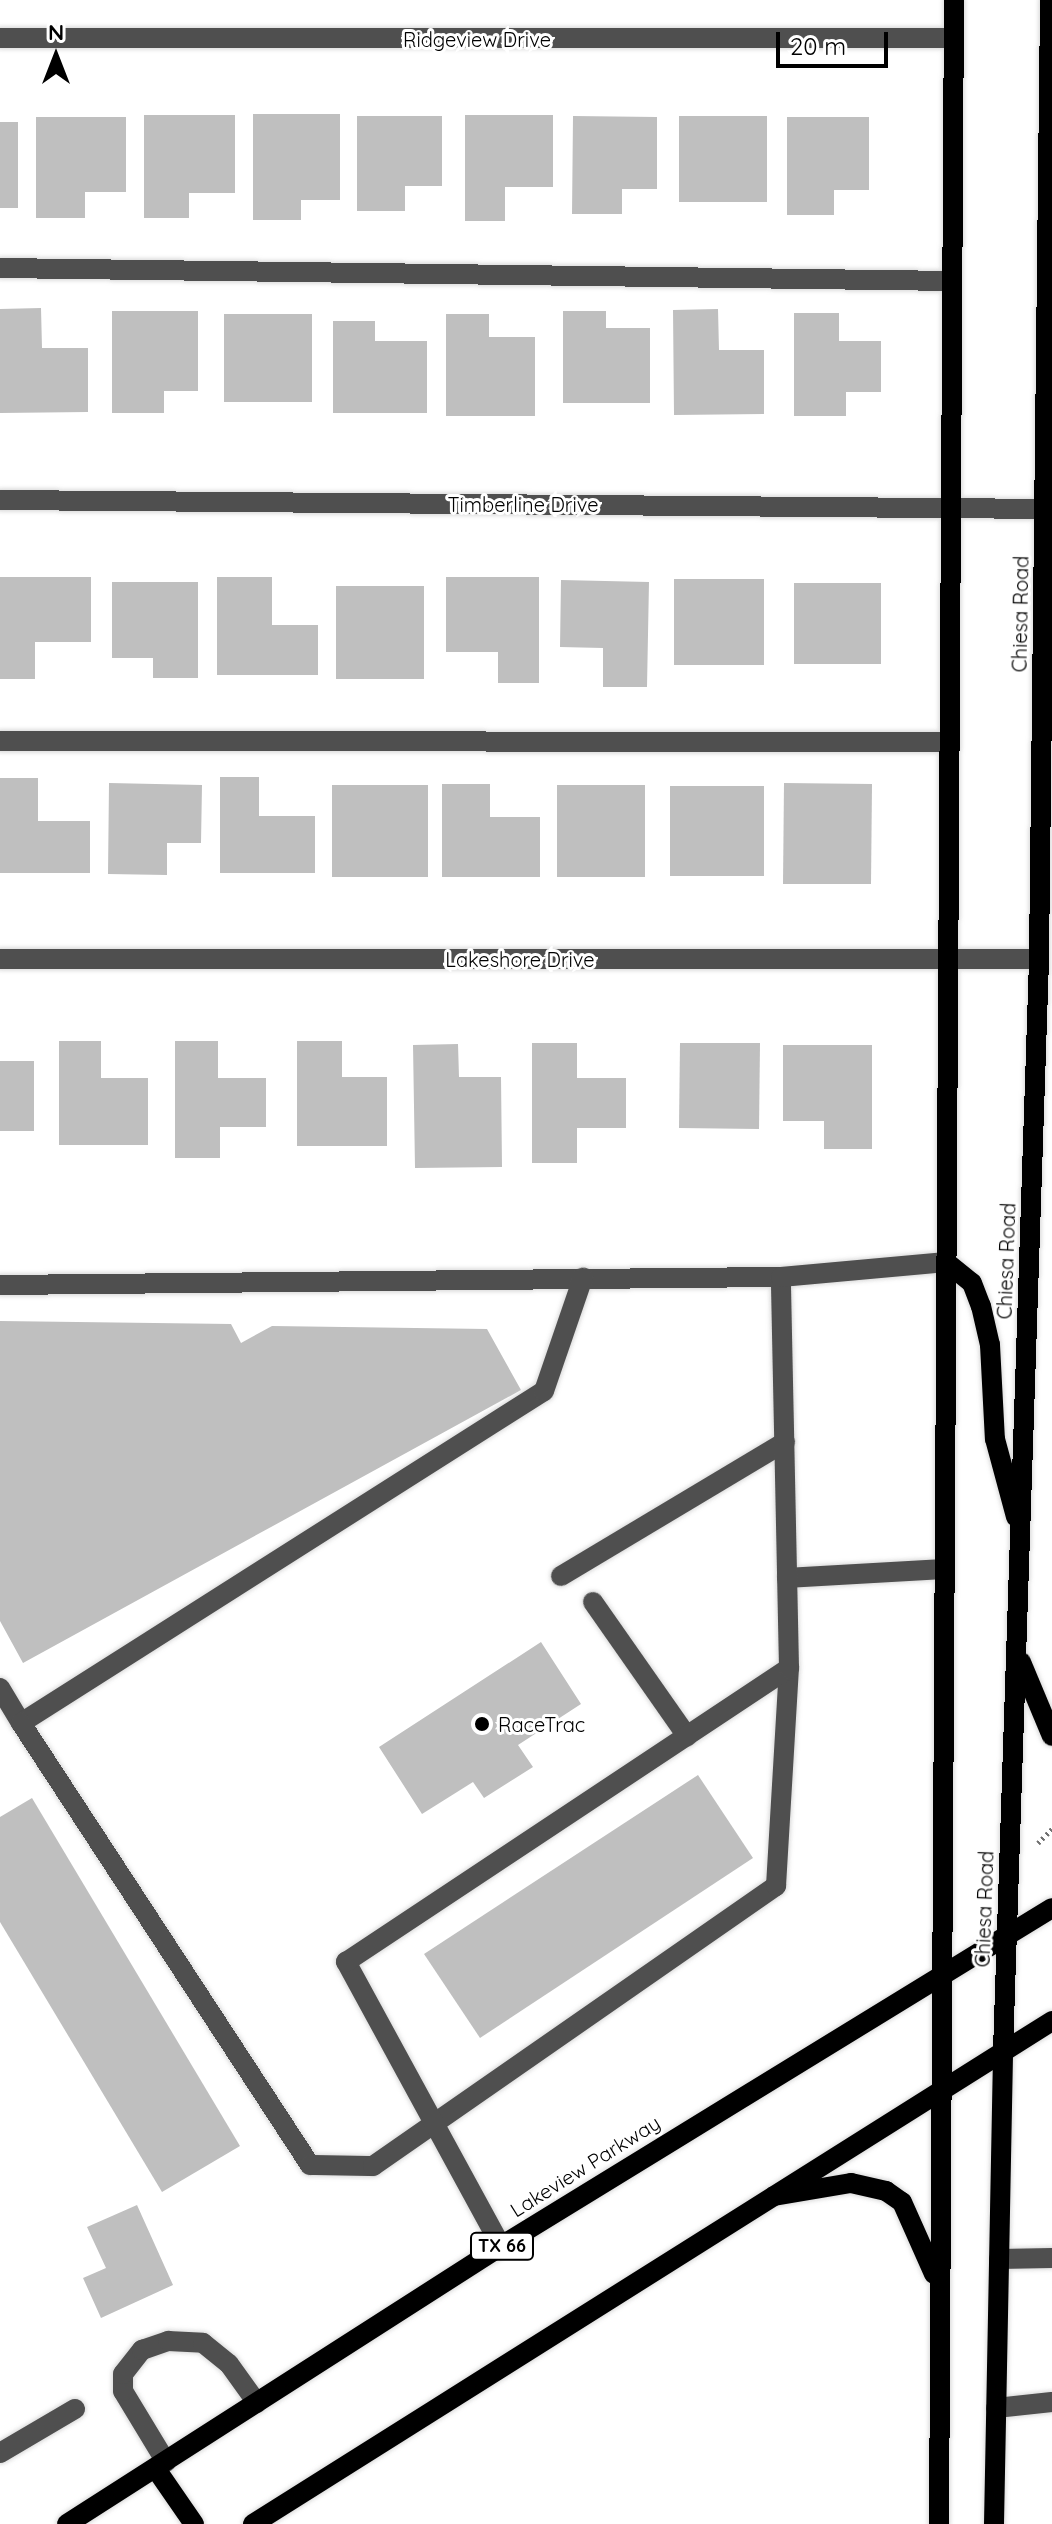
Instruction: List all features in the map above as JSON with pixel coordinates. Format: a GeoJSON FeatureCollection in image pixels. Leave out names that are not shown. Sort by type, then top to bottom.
{"type":"FeatureCollection","features":[{"type":"Feature","properties":{"kind":"main road","name":"Chiesa Road"},"geometry":{"type":"LineString","coordinates":[[939,2524],[939,2087],[954,0]]}},
{"type":"Feature","properties":{"kind":"main road","name":"Chiesa Road"},"geometry":{"type":"LineString","coordinates":[[994,2524],[1003,2051],[1022,1537],[1049,509],[1050,0]]}},
{"type":"Feature","properties":{"kind":"main road"},"geometry":{"type":"LineString","coordinates":[[946,1262],[972,1283],[981,1306],[990,1345],[995,1439],[1022,1537]]}},
{"type":"Feature","properties":{"kind":"main road"},"geometry":{"type":"LineString","coordinates":[[1018,1654],[1052,1736]]}},
{"type":"Feature","properties":{"kind":"main road","name":"Lakeview Parkway"},"geometry":{"type":"LineString","coordinates":[[67,2524],[501,2246],[1052,1908]]}},
{"type":"Feature","properties":{"kind":"main road"},"geometry":{"type":"LineString","coordinates":[[253,2524],[939,2087],[1052,2021]]}},
{"type":"Feature","properties":{"kind":"main road"},"geometry":{"type":"LineString","coordinates":[[766,2198],[851,2183],[886,2191],[902,2202],[939,2286]]}},
{"type":"Feature","properties":{"kind":"main road"},"geometry":{"type":"LineString","coordinates":[[161,2466],[194,2524]]}},
{"type":"Feature","properties":{"kind":"street","name":"Ridgeview Drive"},"geometry":{"type":"LineString","coordinates":[[0,38],[953,38]]}},
{"type":"Feature","properties":{"kind":"street"},"geometry":{"type":"LineString","coordinates":[[0,268],[952,281]]}},
{"type":"Feature","properties":{"kind":"street","name":"Timberline Drive"},"geometry":{"type":"LineString","coordinates":[[0,500],[1049,509]]}},
{"type":"Feature","properties":{"kind":"street"},"geometry":{"type":"LineString","coordinates":[[0,741],[949,742]]}},
{"type":"Feature","properties":{"kind":"street","name":"Lakeshore Drive"},"geometry":{"type":"LineString","coordinates":[[0,959],[1039,959]]}},
{"type":"Feature","properties":{"kind":"street"},"geometry":{"type":"LineString","coordinates":[[0,1285],[781,1277],[946,1262]]}},
{"type":"Feature","properties":{"kind":"street"},"geometry":{"type":"LineString","coordinates":[[0,1688],[310,2165],[373,2166],[776,1886],[789,1668],[781,1277]]}},
{"type":"Feature","properties":{"kind":"street"},"geometry":{"type":"LineString","coordinates":[[21,1723],[544,1391],[583,1278]]}},
{"type":"Feature","properties":{"kind":"street"},"geometry":{"type":"LineString","coordinates":[[561,1576],[785,1442]]}},
{"type":"Feature","properties":{"kind":"street"},"geometry":{"type":"LineString","coordinates":[[787,1578],[943,1569]]}},
{"type":"Feature","properties":{"kind":"street"},"geometry":{"type":"LineString","coordinates":[[593,1602],[687,1736]]}},
{"type":"Feature","properties":{"kind":"street"},"geometry":{"type":"LineString","coordinates":[[501,2246],[346,1962],[789,1668]]}},
{"type":"Feature","properties":{"kind":"street"},"geometry":{"type":"LineString","coordinates":[[999,2259],[1052,2258]]}},
{"type":"Feature","properties":{"kind":"street"},"geometry":{"type":"LineString","coordinates":[[161,2466],[123,2391],[123,2374],[142,2350],[168,2341],[203,2343],[229,2364],[257,2403]]}},
{"type":"Feature","properties":{"kind":"street"},"geometry":{"type":"LineString","coordinates":[[996,2408],[1052,2402]]}},
{"type":"Feature","properties":{"kind":"street"},"geometry":{"type":"LineString","coordinates":[[0,2453],[75,2409]]}},
{"type":"Feature","properties":{"kind":"building"},"geometry":{"type":"Polygon","coordinates":[[[253,114],[340,114],[340,200],[301,200],[301,220],[253,220],[253,114]]]}},
{"type":"Feature","properties":{"kind":"building"},"geometry":{"type":"Polygon","coordinates":[[[144,115],[235,115],[235,193],[189,193],[189,218],[144,218],[144,115]]]}},
{"type":"Feature","properties":{"kind":"building"},"geometry":{"type":"Polygon","coordinates":[[[465,115],[553,115],[553,187],[505,187],[505,221],[465,221],[465,115]]]}},
{"type":"Feature","properties":{"kind":"building"},"geometry":{"type":"Polygon","coordinates":[[[357,116],[442,116],[442,186],[405,186],[405,211],[357,211],[357,116]]]}},
{"type":"Feature","properties":{"kind":"building"},"geometry":{"type":"Polygon","coordinates":[[[573,116],[657,117],[657,189],[622,189],[622,214],[572,214],[573,116]]]}},
{"type":"Feature","properties":{"kind":"building"},"geometry":{"type":"Polygon","coordinates":[[[679,116],[767,116],[767,202],[679,202],[679,116]]]}},
{"type":"Feature","properties":{"kind":"building"},"geometry":{"type":"Polygon","coordinates":[[[36,117],[126,117],[126,192],[85,192],[85,218],[36,218],[36,117]]]}},
{"type":"Feature","properties":{"kind":"building"},"geometry":{"type":"Polygon","coordinates":[[[787,117],[869,117],[869,190],[834,190],[834,215],[787,215],[787,117]]]}},
{"type":"Feature","properties":{"kind":"building"},"geometry":{"type":"Polygon","coordinates":[[[0,122],[18,122],[18,208],[0,208],[0,122]]]}},
{"type":"Feature","properties":{"kind":"building"},"geometry":{"type":"Polygon","coordinates":[[[41,308],[42,348],[88,348],[88,412],[0,413],[0,309],[41,308]]]}},
{"type":"Feature","properties":{"kind":"building"},"geometry":{"type":"Polygon","coordinates":[[[718,309],[719,350],[764,350],[764,414],[674,415],[673,310],[718,309]]]}},
{"type":"Feature","properties":{"kind":"building"},"geometry":{"type":"Polygon","coordinates":[[[112,311],[198,311],[198,391],[164,391],[164,413],[112,413],[112,311]]]}},
{"type":"Feature","properties":{"kind":"building"},"geometry":{"type":"Polygon","coordinates":[[[563,311],[606,311],[606,328],[650,328],[650,403],[563,403],[563,311]]]}},
{"type":"Feature","properties":{"kind":"building"},"geometry":{"type":"Polygon","coordinates":[[[794,313],[839,313],[839,341],[881,341],[881,392],[846,392],[846,416],[794,416],[794,313]]]}},
{"type":"Feature","properties":{"kind":"building"},"geometry":{"type":"Polygon","coordinates":[[[224,314],[312,314],[312,402],[224,402],[224,314]]]}},
{"type":"Feature","properties":{"kind":"building"},"geometry":{"type":"Polygon","coordinates":[[[446,314],[489,314],[489,337],[535,337],[535,416],[446,416],[446,314]]]}},
{"type":"Feature","properties":{"kind":"building"},"geometry":{"type":"Polygon","coordinates":[[[333,321],[375,321],[375,341],[427,341],[427,413],[333,413],[333,321]]]}},
{"type":"Feature","properties":{"kind":"building"},"geometry":{"type":"Polygon","coordinates":[[[0,577],[91,577],[91,642],[35,642],[35,679],[0,679],[0,577]]]}},
{"type":"Feature","properties":{"kind":"building"},"geometry":{"type":"Polygon","coordinates":[[[217,577],[272,577],[272,625],[318,625],[318,675],[217,675],[217,577]]]}},
{"type":"Feature","properties":{"kind":"building"},"geometry":{"type":"Polygon","coordinates":[[[446,577],[539,577],[539,683],[498,683],[498,652],[446,652],[446,577]]]}},
{"type":"Feature","properties":{"kind":"building"},"geometry":{"type":"Polygon","coordinates":[[[674,579],[764,579],[764,665],[674,665],[674,579]]]}},
{"type":"Feature","properties":{"kind":"building"},"geometry":{"type":"Polygon","coordinates":[[[561,580],[649,582],[647,687],[603,687],[603,648],[560,647],[561,580]]]}},
{"type":"Feature","properties":{"kind":"building"},"geometry":{"type":"Polygon","coordinates":[[[112,582],[198,582],[198,678],[153,678],[153,658],[112,658],[112,582]]]}},
{"type":"Feature","properties":{"kind":"building"},"geometry":{"type":"Polygon","coordinates":[[[794,583],[881,583],[881,664],[794,664],[794,583]]]}},
{"type":"Feature","properties":{"kind":"building"},"geometry":{"type":"Polygon","coordinates":[[[336,586],[424,586],[424,679],[336,679],[336,586]]]}},
{"type":"Feature","properties":{"kind":"building"},"geometry":{"type":"Polygon","coordinates":[[[220,777],[259,777],[259,816],[315,816],[315,873],[220,873],[220,777]]]}},
{"type":"Feature","properties":{"kind":"building"},"geometry":{"type":"Polygon","coordinates":[[[0,778],[38,778],[38,821],[90,821],[90,873],[0,873],[0,778]]]}},
{"type":"Feature","properties":{"kind":"building"},"geometry":{"type":"Polygon","coordinates":[[[109,783],[202,785],[201,843],[167,843],[167,875],[108,874],[109,783]]]}},
{"type":"Feature","properties":{"kind":"building"},"geometry":{"type":"Polygon","coordinates":[[[784,783],[872,784],[871,884],[783,884],[784,783]]]}},
{"type":"Feature","properties":{"kind":"building"},"geometry":{"type":"Polygon","coordinates":[[[442,784],[490,784],[490,817],[540,817],[540,877],[442,877],[442,784]]]}},
{"type":"Feature","properties":{"kind":"building"},"geometry":{"type":"Polygon","coordinates":[[[332,785],[428,785],[428,877],[332,877],[332,785]]]}},
{"type":"Feature","properties":{"kind":"building"},"geometry":{"type":"Polygon","coordinates":[[[557,785],[645,785],[645,877],[557,877],[557,785]]]}},
{"type":"Feature","properties":{"kind":"building"},"geometry":{"type":"Polygon","coordinates":[[[670,786],[764,786],[764,876],[670,876],[670,786]]]}},
{"type":"Feature","properties":{"kind":"building"},"geometry":{"type":"Polygon","coordinates":[[[59,1041],[101,1041],[101,1078],[148,1078],[148,1145],[59,1145],[59,1041]]]}},
{"type":"Feature","properties":{"kind":"building"},"geometry":{"type":"Polygon","coordinates":[[[175,1041],[218,1041],[218,1078],[266,1078],[266,1127],[220,1127],[220,1158],[175,1158],[175,1041]]]}},
{"type":"Feature","properties":{"kind":"building"},"geometry":{"type":"Polygon","coordinates":[[[297,1041],[342,1041],[342,1077],[387,1077],[387,1146],[297,1146],[297,1041]]]}},
{"type":"Feature","properties":{"kind":"building"},"geometry":{"type":"Polygon","coordinates":[[[532,1043],[577,1043],[577,1078],[626,1078],[626,1128],[577,1128],[577,1163],[532,1163],[532,1043]]]}},
{"type":"Feature","properties":{"kind":"building"},"geometry":{"type":"Polygon","coordinates":[[[680,1043],[760,1043],[759,1129],[679,1128],[680,1043]]]}},
{"type":"Feature","properties":{"kind":"building"},"geometry":{"type":"Polygon","coordinates":[[[458,1044],[459,1077],[501,1077],[502,1167],[415,1168],[413,1045],[458,1044]]]}},
{"type":"Feature","properties":{"kind":"building"},"geometry":{"type":"Polygon","coordinates":[[[783,1045],[872,1045],[872,1149],[824,1149],[824,1121],[783,1121],[783,1045]]]}},
{"type":"Feature","properties":{"kind":"building"},"geometry":{"type":"Polygon","coordinates":[[[0,1061],[34,1061],[34,1131],[0,1131],[0,1061]]]}},
{"type":"Feature","properties":{"kind":"building"},"geometry":{"type":"Polygon","coordinates":[[[0,1321],[231,1324],[241,1343],[272,1326],[487,1329],[521,1390],[23,1663],[0,1621],[0,1321]]]}},
{"type":"Feature","properties":{"kind":"building","name":"RaceTrac"},"geometry":{"type":"Polygon","coordinates":[[[541,1642],[581,1704],[518,1745],[533,1767],[484,1798],[473,1782],[422,1814],[379,1747],[541,1642]]]}},
{"type":"Feature","properties":{"kind":"building"},"geometry":{"type":"Polygon","coordinates":[[[698,1775],[753,1858],[480,2038],[424,1954],[698,1775]]]}},
{"type":"Feature","properties":{"kind":"building"},"geometry":{"type":"Polygon","coordinates":[[[32,1798],[240,2146],[162,2192],[0,1922],[0,1817],[32,1798]]]}},
{"type":"Feature","properties":{"kind":"building"},"geometry":{"type":"Polygon","coordinates":[[[137,2205],[173,2285],[101,2318],[83,2278],[106,2268],[87,2227],[137,2205]]]}},
{"type":"Feature","properties":{"kind":"place","name":"RaceTrac"},"geometry":{"type":"Point","coordinates":[482,1724]}}]}
